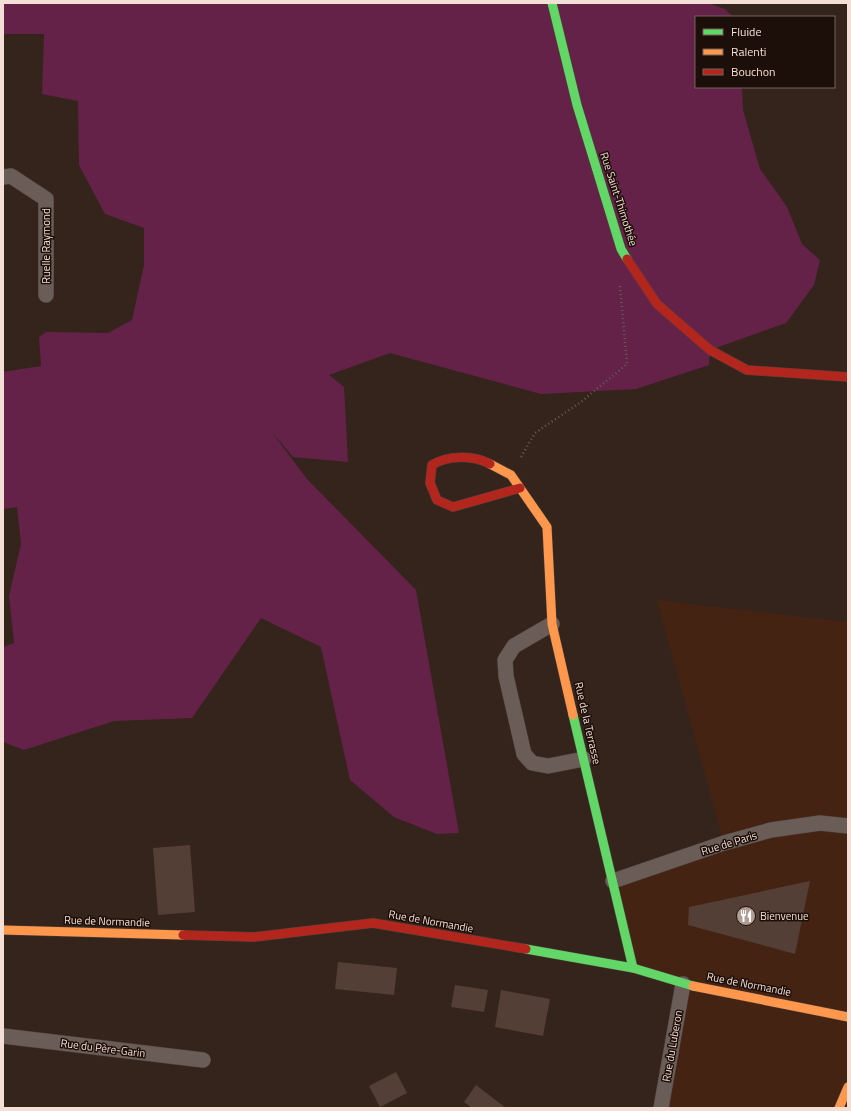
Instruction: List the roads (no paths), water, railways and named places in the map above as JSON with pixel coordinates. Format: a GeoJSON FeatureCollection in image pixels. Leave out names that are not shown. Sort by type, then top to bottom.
{"type":"FeatureCollection","features":[{"type":"Feature","properties":{"kind":"street","name":"Rue Saint-Thimothée"},"geometry":{"type":"LineString","coordinates":[[552,3],[577,104],[621,249],[657,304],[710,350],[747,370],[848,377]]}},
{"type":"Feature","properties":{"kind":"street","name":"Ruelle Raymond"},"geometry":{"type":"LineString","coordinates":[[3,177],[11,176],[46,199],[46,295]]}},
{"type":"Feature","properties":{"kind":"street","name":"Rue de la Terrasse"},"geometry":{"type":"LineString","coordinates":[[520,488],[453,507],[437,500],[428,474],[432,465],[438,461],[456,456],[486,462],[511,475],[520,488],[547,527],[552,624],[633,968]]}},
{"type":"Feature","properties":{"kind":"street"},"geometry":{"type":"LineString","coordinates":[[552,624],[514,646],[505,660],[506,676],[524,754],[532,763],[548,766],[584,759]]}},
{"type":"Feature","properties":{"kind":"street","name":"Rue de Paris"},"geometry":{"type":"LineString","coordinates":[[613,881],[724,843],[771,830],[820,823],[848,826]]}},
{"type":"Feature","properties":{"kind":"street","name":"Rue de Normandie"},"geometry":{"type":"LineString","coordinates":[[3,930],[254,937],[373,923],[633,968],[683,984],[848,1016]]}},
{"type":"Feature","properties":{"kind":"street","name":"Rue du Luberon"},"geometry":{"type":"LineString","coordinates":[[661,1108],[683,984]]}},
{"type":"Feature","properties":{"kind":"street","name":"Rue du Père-Garin"},"geometry":{"type":"LineString","coordinates":[[3,1036],[203,1060]]}},
{"type":"Feature","properties":{"kind":"street"},"geometry":{"type":"LineString","coordinates":[[838,1108],[848,1087]]}},
{"type":"Feature","properties":{"kind":"place","name":"Bienvenue"},"geometry":{"type":"Point","coordinates":[746,916]}}]}
